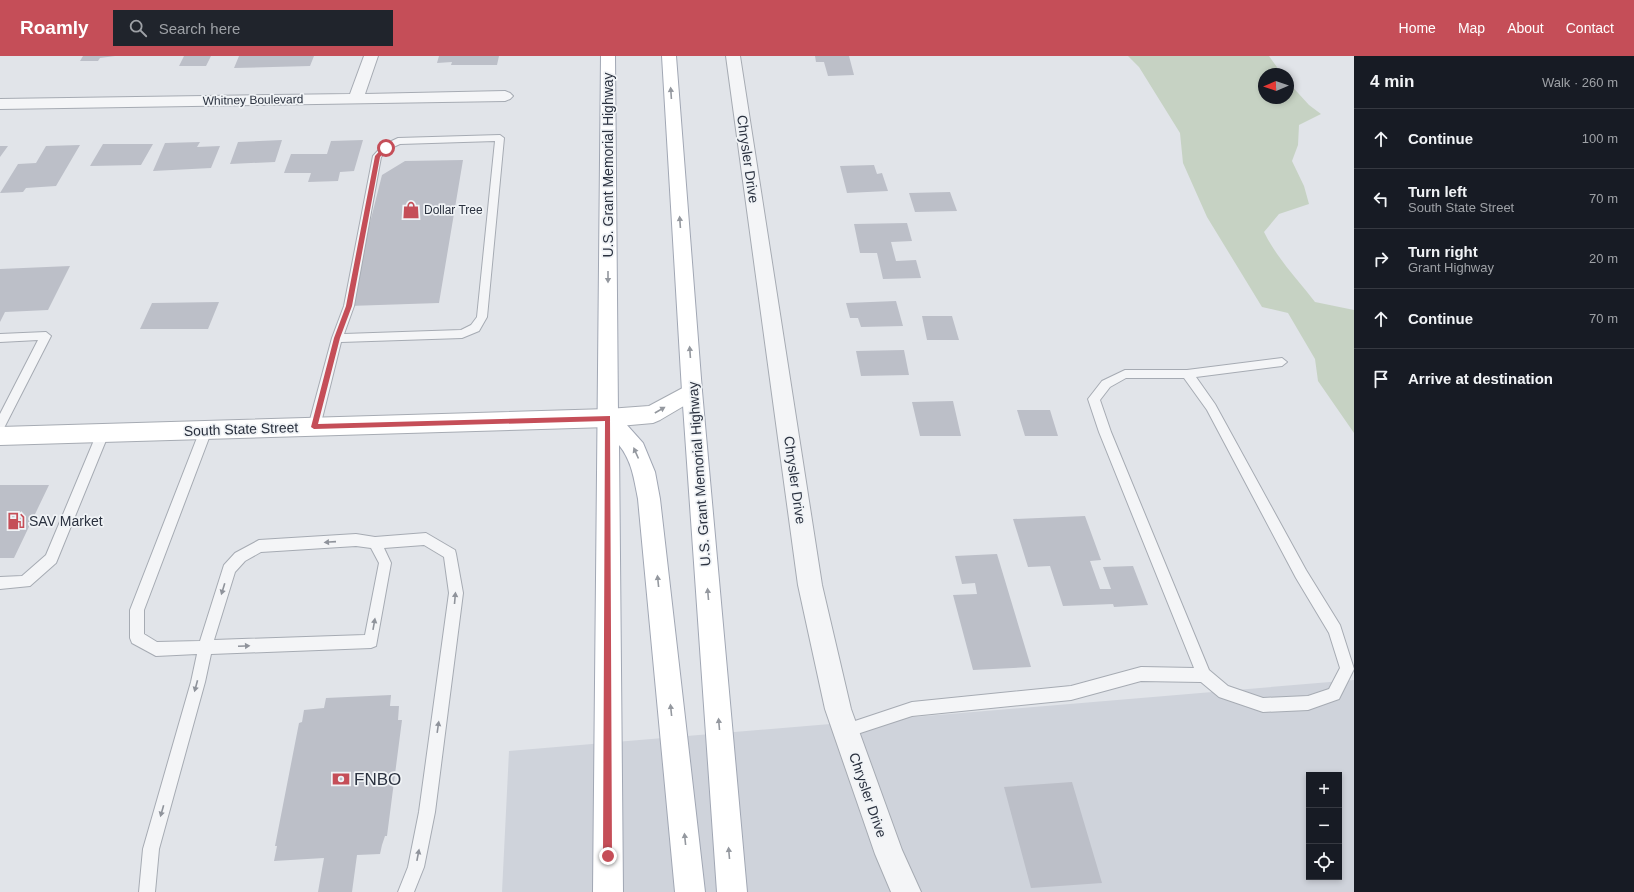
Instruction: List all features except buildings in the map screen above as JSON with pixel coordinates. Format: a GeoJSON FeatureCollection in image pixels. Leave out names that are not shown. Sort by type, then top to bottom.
{"type":"FeatureCollection","features":[{"type":"Feature","properties":{"kind":"main road","name":"U.S. Grant Memorial Highway"},"geometry":{"type":"LineString","coordinates":[[608,56],[608,856]]}},
{"type":"Feature","properties":{"kind":"main road","name":"U.S. Grant Memorial Highway"},"geometry":{"type":"LineString","coordinates":[[669,56],[692,391],[732,892]]}},
{"type":"Feature","properties":{"kind":"main road","name":"South State Street"},"geometry":{"type":"LineString","coordinates":[[0,436],[608,418],[652,414],[692,391]]}},
{"type":"Feature","properties":{"kind":"main road"},"geometry":{"type":"LineString","coordinates":[[608,418],[635,449],[644,472],[649,499],[690,892]]}},
{"type":"Feature","properties":{"kind":"main road"},"geometry":{"type":"LineString","coordinates":[[608,856],[608,892]]}},
{"type":"Feature","properties":{"kind":"main road"},"geometry":{"type":"LineString","coordinates":[[608,856],[620,892]]}},
{"type":"Feature","properties":{"kind":"street"},"geometry":{"type":"LineString","coordinates":[[356,98],[371,56]]}},
{"type":"Feature","properties":{"kind":"street","name":"Chrysler Drive"},"geometry":{"type":"LineString","coordinates":[[733,56],[810,585],[838,709],[889,854],[906,892]]}},
{"type":"Feature","properties":{"kind":"street","name":"Whitney Boulevard"},"geometry":{"type":"LineString","coordinates":[[0,104],[505,96]]}},
{"type":"Feature","properties":{"kind":"lane"},"geometry":{"type":"LineString","coordinates":[[314,427],[337,338],[349,306],[377,156],[386,148],[398,141],[500,138],[482,317],[474,328],[462,334],[337,338]]}},
{"type":"Feature","properties":{"kind":"lane"},"geometry":{"type":"LineString","coordinates":[[0,338],[46,336],[0,425]]}},
{"type":"Feature","properties":{"kind":"lane"},"geometry":{"type":"LineString","coordinates":[[1187,374],[1211,407],[1301,574],[1335,630],[1347,669],[1334,694],[1308,704],[1263,705],[1224,692],[1204,675],[1104,432],[1094,399],[1106,384],[1124,374],[1187,374],[1282,362]]}},
{"type":"Feature","properties":{"kind":"lane"},"geometry":{"type":"LineString","coordinates":[[206,430],[137,610],[137,638],[156,650],[371,641],[385,563],[375,543]]}},
{"type":"Feature","properties":{"kind":"lane"},"geometry":{"type":"LineString","coordinates":[[0,583],[25,582],[50,559],[103,433]]}},
{"type":"Feature","properties":{"kind":"lane"},"geometry":{"type":"LineString","coordinates":[[147,892],[151,850],[198,682],[205,648],[229,569],[240,557],[259,546],[356,540],[375,543],[426,539],[450,554],[456,593],[427,812],[416,867],[406,892]]}},
{"type":"Feature","properties":{"kind":"lane"},"geometry":{"type":"LineString","coordinates":[[845,731],[912,709],[1071,693],[1142,674],[1204,675]]}},
{"type":"Feature","properties":{"kind":"shaded area"},"geometry":{"type":"Polygon","coordinates":[[[1354,680],[1354,892],[502,892],[509,751],[1354,680]]]}},
{"type":"Feature","properties":{"kind":"green space"},"geometry":{"type":"Polygon","coordinates":[[[1128,56],[1269,56],[1278,68],[1258,68],[1258,104],[1294,104],[1294,89],[1309,105],[1321,114],[1299,125],[1298,145],[1292,161],[1304,186],[1309,204],[1279,214],[1264,232],[1281,259],[1315,302],[1354,310],[1354,433],[1318,381],[1315,359],[1288,313],[1262,307],[1207,217],[1183,163],[1180,133],[1139,67],[1128,56]]]}},
{"type":"Feature","properties":{"kind":"place","name":"Dollar Tree"},"geometry":{"type":"Point","coordinates":[411,210]}},
{"type":"Feature","properties":{"kind":"place","name":"SAV Market"},"geometry":{"type":"Point","coordinates":[16,521]}},
{"type":"Feature","properties":{"kind":"place","name":"FNBO"},"geometry":{"type":"Point","coordinates":[341,779]}},
{"type":"Feature","properties":{"kind":"route"},"geometry":{"type":"LineString","coordinates":[[386,148],[377,156],[349,306],[337,338],[314,427],[608,418],[608,856]]}}]}
